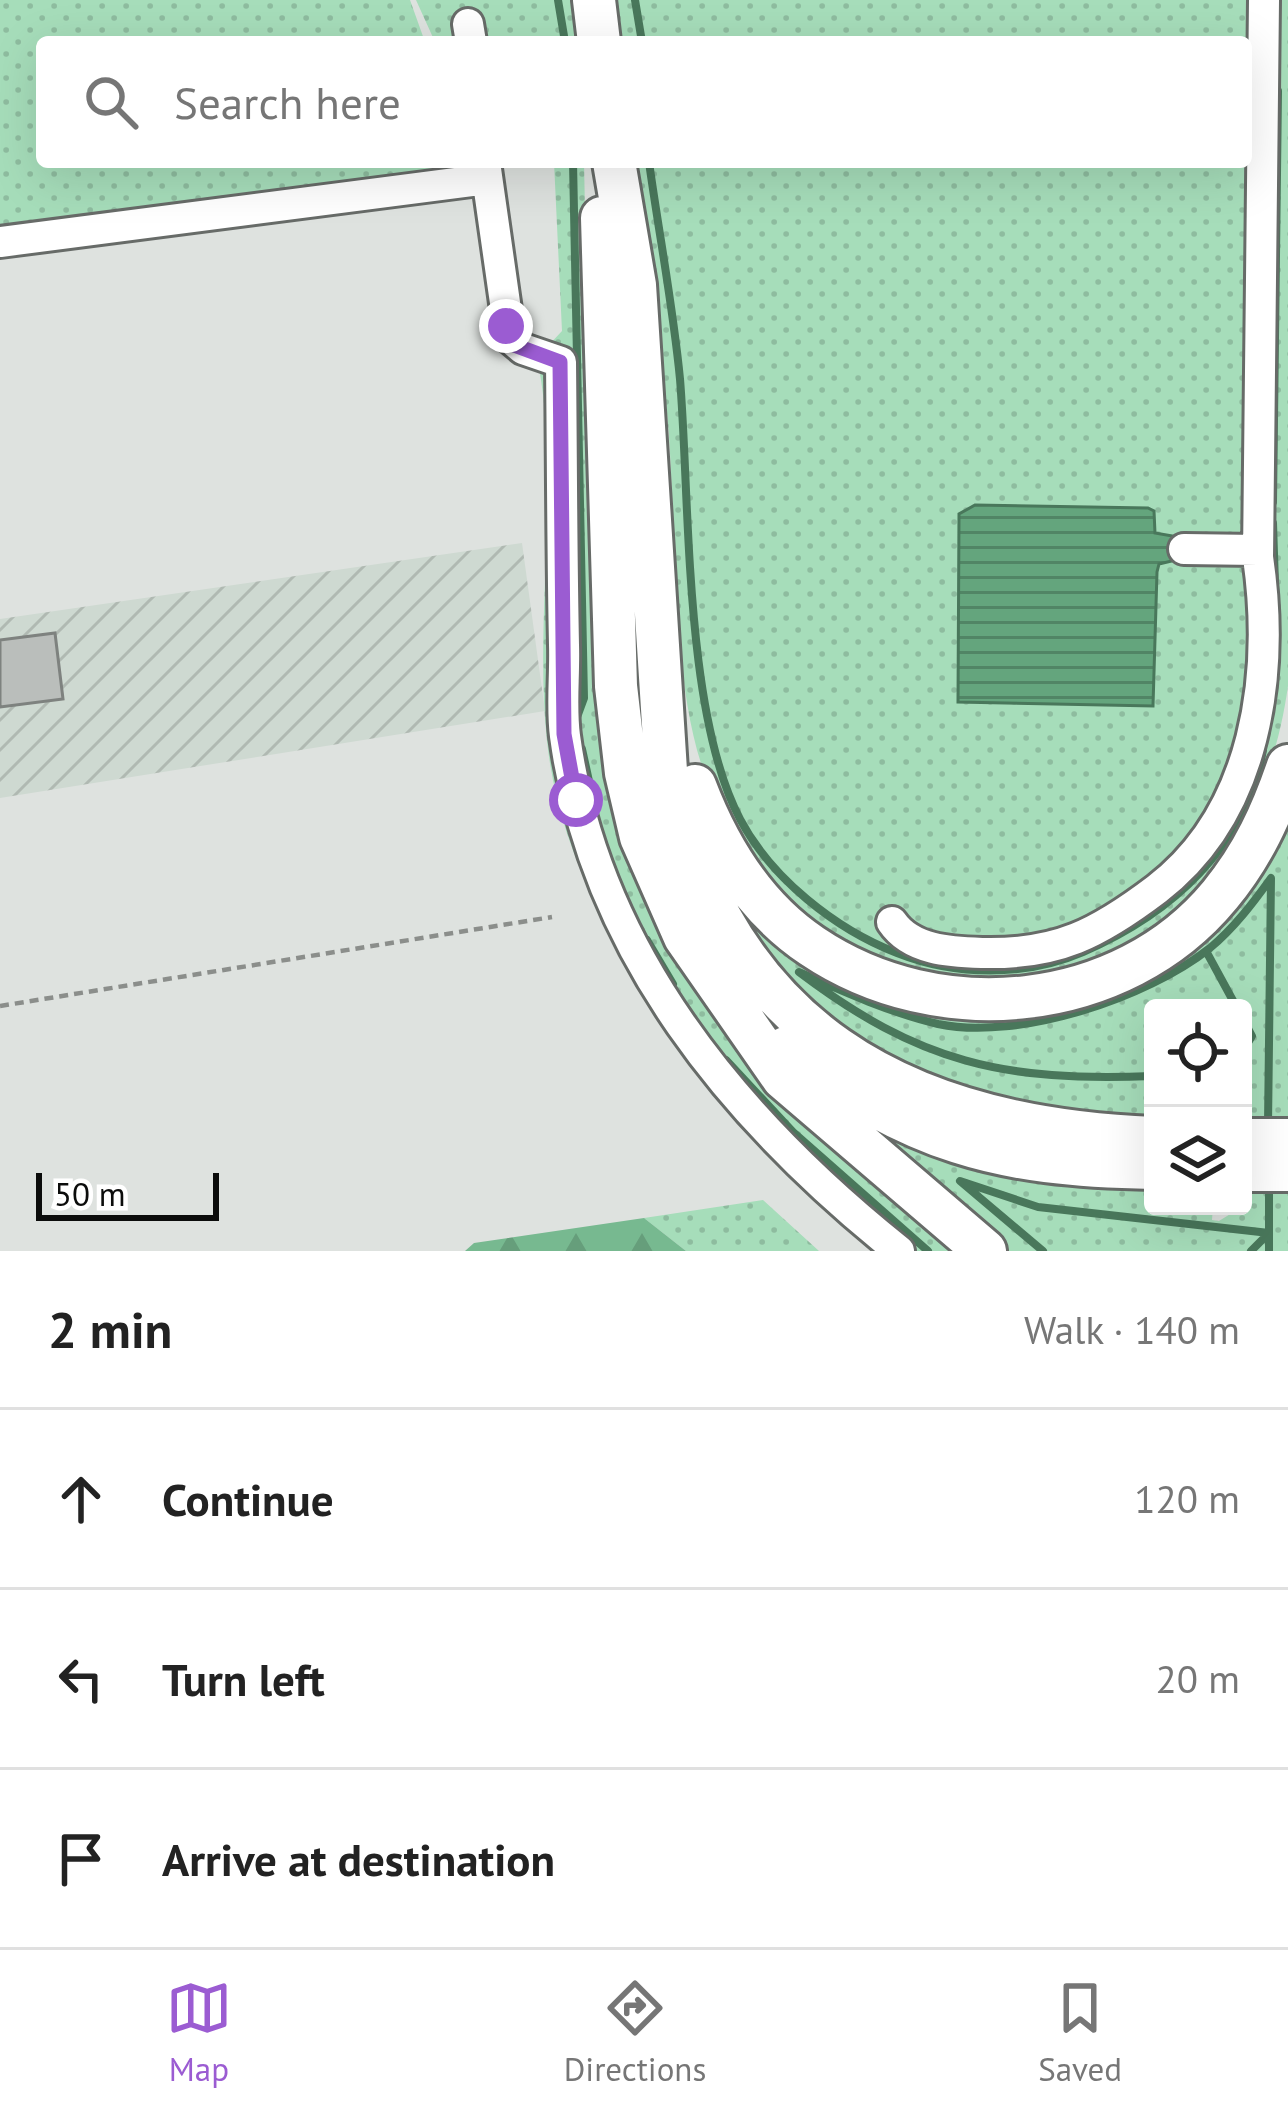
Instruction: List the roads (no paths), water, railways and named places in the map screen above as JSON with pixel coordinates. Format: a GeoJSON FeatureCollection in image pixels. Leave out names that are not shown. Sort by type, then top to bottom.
{"type":"FeatureCollection","features":[{"type":"Feature","properties":{"kind":"highway"},"geometry":{"type":"LineString","coordinates":[[594,0],[598,36]]}},
{"type":"Feature","properties":{"kind":"highway"},"geometry":{"type":"LineString","coordinates":[[601,168],[611,584],[626,773],[661,889],[685,937],[783,1078],[985,1251]]}},
{"type":"Feature","properties":{"kind":"highway"},"geometry":{"type":"LineString","coordinates":[[615,168],[634,285],[665,694],[666,771],[705,885],[746,957],[798,1016],[882,1077],[968,1114],[1062,1132],[1144,1137]]}},
{"type":"Feature","properties":{"kind":"highway"},"geometry":{"type":"LineString","coordinates":[[665,694],[703,808],[727,854],[763,903],[810,945],[856,972],[922,993],[964,1000],[1059,992],[1110,976],[1164,944],[1219,896],[1249,856],[1270,818],[1288,766]]}},
{"type":"Feature","properties":{"kind":"highway"},"geometry":{"type":"LineString","coordinates":[[741,1016],[890,1119],[946,1140],[1023,1159],[1144,1167]]}},
{"type":"Feature","properties":{"kind":"highway"},"geometry":{"type":"LineString","coordinates":[[1252,1140],[1288,1140]]}},
{"type":"Feature","properties":{"kind":"highway"},"geometry":{"type":"LineString","coordinates":[[1252,1170],[1288,1170]]}},
{"type":"Feature","properties":{"kind":"lane"},"geometry":{"type":"LineString","coordinates":[[892,922],[903,938],[924,945],[988,953],[1042,949],[1107,927],[1178,875],[1220,822],[1254,731],[1267,612],[1258,550],[1264,0]]}},
{"type":"Feature","properties":{"kind":"lane"},"geometry":{"type":"LineString","coordinates":[[0,242],[486,170],[510,338],[524,350],[560,362],[564,734],[595,869],[636,956],[708,1064],[795,1160],[899,1251]]}},
{"type":"Feature","properties":{"kind":"lane"},"geometry":{"type":"LineString","coordinates":[[1184,549],[1258,550]]}},
{"type":"Feature","properties":{"kind":"waterway"},"geometry":{"type":"LineString","coordinates":[[558,0],[564,36]]}},
{"type":"Feature","properties":{"kind":"waterway"},"geometry":{"type":"LineString","coordinates":[[635,0],[641,36]]}},
{"type":"Feature","properties":{"kind":"waterway"},"geometry":{"type":"LineString","coordinates":[[1273,502],[1278,91]]}},
{"type":"Feature","properties":{"kind":"waterway"},"geometry":{"type":"LineString","coordinates":[[573,168],[584,698],[577,717]]}},
{"type":"Feature","properties":{"kind":"waterway"},"geometry":{"type":"LineString","coordinates":[[650,168],[680,379],[693,605],[708,723],[740,819],[787,881],[851,930],[919,961],[990,971],[1061,960],[1146,918],[1199,873],[1240,818],[1263,750]]}},
{"type":"Feature","properties":{"kind":"waterway"},"geometry":{"type":"LineString","coordinates":[[1273,523],[1277,646]]}},
{"type":"Feature","properties":{"kind":"waterway"},"geometry":{"type":"LineString","coordinates":[[582,749],[589,781]]}},
{"type":"Feature","properties":{"kind":"waterway"},"geometry":{"type":"LineString","coordinates":[[1144,1076],[1052,1075],[965,1060],[884,1027],[799,972],[938,1024],[970,1028],[1043,1021],[1118,999],[1184,966],[1227,932],[1271,878],[1268,1125]]}},
{"type":"Feature","properties":{"kind":"waterway"},"geometry":{"type":"LineString","coordinates":[[647,940],[673,984]]}},
{"type":"Feature","properties":{"kind":"waterway"},"geometry":{"type":"LineString","coordinates":[[1206,951],[1232,999]]}},
{"type":"Feature","properties":{"kind":"waterway"},"geometry":{"type":"LineString","coordinates":[[726,1060],[793,1132],[928,1251]]}},
{"type":"Feature","properties":{"kind":"waterway"},"geometry":{"type":"LineString","coordinates":[[1043,1251],[960,1181],[1038,1207],[1269,1233]]}},
{"type":"Feature","properties":{"kind":"waterway"},"geometry":{"type":"LineString","coordinates":[[1269,1182],[1269,1251]]}},
{"type":"Feature","properties":{"kind":"waterway"},"geometry":{"type":"LineString","coordinates":[[1251,1251],[1268,1234]]}}]}
